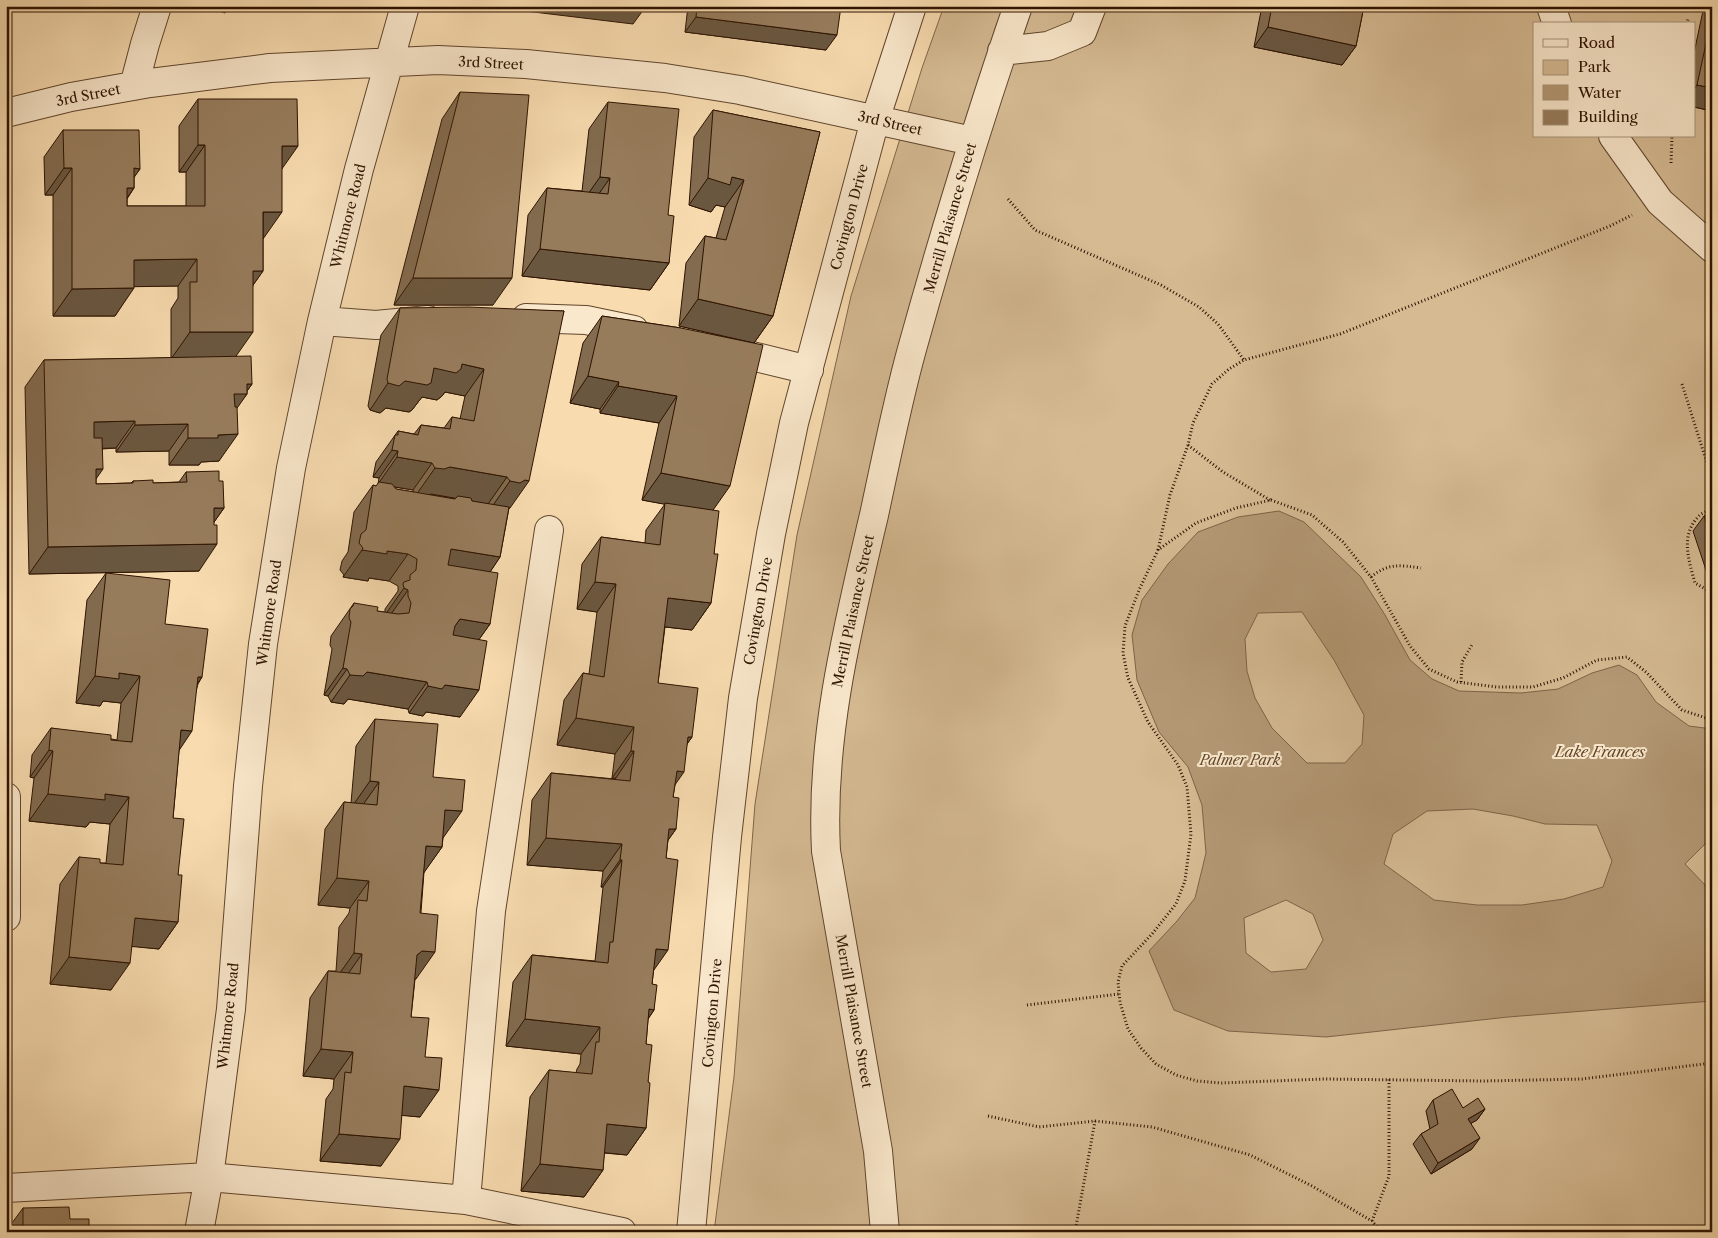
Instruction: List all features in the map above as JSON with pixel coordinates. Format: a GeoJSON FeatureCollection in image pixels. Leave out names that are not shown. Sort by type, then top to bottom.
{"type":"FeatureCollection","features":[{"type":"Feature","properties":{"kind":"street"},"geometry":{"type":"LineString","coordinates":[[134,86],[157,6]]}},
{"type":"Feature","properties":{"kind":"street","name":"Whitmore Road"},"geometry":{"type":"LineString","coordinates":[[199,1232],[209,1178],[231,1009],[248,786],[263,644],[291,468],[322,321],[359,169],[405,6]]}},
{"type":"Feature","properties":{"kind":"street","name":"Covington Drive"},"geometry":{"type":"LineString","coordinates":[[691,1232],[727,837],[743,698],[771,534],[794,423],[875,120],[912,6]]}},
{"type":"Feature","properties":{"kind":"street","name":"Merrill Plaisance Street"},"geometry":{"type":"LineString","coordinates":[[884,1232],[878,1152],[826,851],[824,812],[830,736],[844,643],[911,351],[972,141],[1018,6]]}},
{"type":"Feature","properties":{"kind":"street"},"geometry":{"type":"LineString","coordinates":[[1002,51],[1048,46],[1082,32],[1092,6]]}},
{"type":"Feature","properties":{"kind":"street"},"geometry":{"type":"LineString","coordinates":[[1551,6],[1556,22]]}},
{"type":"Feature","properties":{"kind":"street","name":"3rd Street"},"geometry":{"type":"LineString","coordinates":[[6,113],[134,86],[270,68],[438,60],[526,64],[665,78],[740,90],[972,141]]}},
{"type":"Feature","properties":{"kind":"street"},"geometry":{"type":"LineString","coordinates":[[1614,138],[1660,202],[1712,248]]}},
{"type":"Feature","properties":{"kind":"street"},"geometry":{"type":"LineString","coordinates":[[501,318],[586,320],[656,335]]}},
{"type":"Feature","properties":{"kind":"street"},"geometry":{"type":"LineString","coordinates":[[322,321],[376,325],[409,320],[453,319]]}},
{"type":"Feature","properties":{"kind":"street"},"geometry":{"type":"LineString","coordinates":[[704,345],[809,370]]}},
{"type":"Feature","properties":{"kind":"street"},"geometry":{"type":"LineString","coordinates":[[466,1200],[492,910],[550,530]]}},
{"type":"Feature","properties":{"kind":"street"},"geometry":{"type":"LineString","coordinates":[[6,797],[6,917]]}},
{"type":"Feature","properties":{"kind":"street"},"geometry":{"type":"LineString","coordinates":[[6,1188],[209,1178],[466,1200],[622,1232]]}},
{"type":"Feature","properties":{"kind":"path"},"geometry":{"type":"LineString","coordinates":[[1672,138],[1671,190],[1660,202],[1610,226],[1340,334],[1244,360],[1229,369],[1212,384],[1192,423],[1188,445],[1170,495],[1158,550],[1125,626],[1123,652],[1128,678],[1148,722],[1178,765],[1187,786],[1192,834],[1190,850],[1185,881],[1176,904],[1152,934],[1122,966],[1118,982],[1119,994],[1128,1029],[1141,1048],[1156,1064],[1176,1075],[1197,1081],[1221,1083],[1315,1079],[1484,1081],[1582,1078],[1712,1063]]}},
{"type":"Feature","properties":{"kind":"path"},"geometry":{"type":"LineString","coordinates":[[1008,199],[1035,230],[1161,284],[1199,307],[1218,324],[1244,360]]}},
{"type":"Feature","properties":{"kind":"path"},"geometry":{"type":"LineString","coordinates":[[1682,384],[1712,478]]}},
{"type":"Feature","properties":{"kind":"path"},"geometry":{"type":"LineString","coordinates":[[1188,445],[1224,472],[1271,500],[1312,515],[1344,542],[1371,577],[1410,646],[1430,669],[1460,682],[1497,687],[1532,687],[1563,678],[1597,660],[1627,657],[1646,672],[1682,710],[1712,720]]}},
{"type":"Feature","properties":{"kind":"path"},"geometry":{"type":"LineString","coordinates":[[1158,550],[1196,523],[1236,508],[1271,500]]}},
{"type":"Feature","properties":{"kind":"path"},"geometry":{"type":"LineString","coordinates":[[1712,509],[1698,516],[1688,535],[1688,556],[1695,583],[1712,593]]}},
{"type":"Feature","properties":{"kind":"path"},"geometry":{"type":"LineString","coordinates":[[1371,577],[1380,569],[1400,565],[1421,568]]}},
{"type":"Feature","properties":{"kind":"path"},"geometry":{"type":"LineString","coordinates":[[1460,682],[1462,662],[1473,643]]}},
{"type":"Feature","properties":{"kind":"path"},"geometry":{"type":"LineString","coordinates":[[1026,1005],[1119,994]]}},
{"type":"Feature","properties":{"kind":"path"},"geometry":{"type":"LineString","coordinates":[[1372,1221],[1389,1176],[1389,1079]]}},
{"type":"Feature","properties":{"kind":"path"},"geometry":{"type":"LineString","coordinates":[[988,1116],[1039,1127],[1095,1121],[1152,1127],[1250,1155],[1312,1186],[1372,1221],[1381,1232]]}},
{"type":"Feature","properties":{"kind":"path"},"geometry":{"type":"LineString","coordinates":[[1075,1232],[1095,1121]]}},
{"type":"Feature","properties":{"kind":"green space","name":"Palmer Park"},"geometry":{"type":"Polygon","coordinates":[[[944,6],[1712,6],[1712,1232],[714,1232],[734,1077],[755,804],[797,535],[851,296],[922,68],[944,6]]]}},
{"type":"Feature","properties":{"kind":"water","name":"Lake Frances"},"geometry":{"type":"Polygon","coordinates":[[[1279,511],[1304,522],[1361,577],[1410,660],[1432,679],[1459,691],[1521,693],[1558,689],[1592,673],[1619,665],[1637,675],[1656,702],[1689,726],[1712,729],[1712,837],[1685,864],[1706,886],[1712,886],[1712,1001],[1508,1017],[1326,1037],[1228,1031],[1174,1010],[1149,951],[1195,898],[1206,853],[1202,805],[1188,767],[1159,732],[1137,680],[1132,635],[1142,600],[1168,564],[1198,532],[1238,517],[1279,511]],[[1302,612],[1258,613],[1245,639],[1247,671],[1255,698],[1272,728],[1307,763],[1345,763],[1362,744],[1364,715],[1334,660],[1302,612]],[[1473,809],[1427,811],[1393,834],[1384,864],[1434,900],[1477,905],[1522,905],[1564,899],[1603,887],[1612,861],[1597,825],[1545,824],[1473,809]],[[1286,900],[1244,918],[1246,953],[1271,972],[1306,969],[1323,940],[1313,914],[1286,900]]]}},
{"type":"Feature","properties":{"kind":"building"},"geometry":{"type":"Polygon","coordinates":[[[623,6],[644,6],[644,9],[623,6]]]}},
{"type":"Feature","properties":{"kind":"building"},"geometry":{"type":"Polygon","coordinates":[[[697,6],[841,6],[837,35],[696,17],[697,6]]]}},
{"type":"Feature","properties":{"kind":"building"},"geometry":{"type":"Polygon","coordinates":[[[1272,6],[1364,6],[1356,46],[1268,27],[1272,6]]]}},
{"type":"Feature","properties":{"kind":"building"},"geometry":{"type":"Polygon","coordinates":[[[1712,16],[1712,88],[1697,85],[1712,16]]]}},
{"type":"Feature","properties":{"kind":"building"},"geometry":{"type":"Polygon","coordinates":[[[460,92],[529,95],[512,278],[413,278],[460,92]]]}},
{"type":"Feature","properties":{"kind":"building"},"geometry":{"type":"Polygon","coordinates":[[[198,99],[297,99],[298,146],[282,146],[282,212],[263,212],[263,271],[253,271],[253,332],[190,332],[190,282],[197,282],[197,259],[134,260],[134,288],[72,289],[72,168],[64,168],[63,130],[139,130],[140,169],[134,168],[134,188],[127,188],[127,206],[205,206],[205,145],[198,145],[198,99]]]}},
{"type":"Feature","properties":{"kind":"building"},"geometry":{"type":"Polygon","coordinates":[[[608,102],[679,109],[668,215],[674,216],[669,263],[540,249],[547,188],[608,194],[610,178],[600,177],[608,102]]]}},
{"type":"Feature","properties":{"kind":"building"},"geometry":{"type":"Polygon","coordinates":[[[713,110],[820,132],[773,316],[698,299],[705,236],[726,240],[744,180],[732,177],[730,185],[708,178],[713,110]]]}},
{"type":"Feature","properties":{"kind":"building"},"geometry":{"type":"Polygon","coordinates":[[[468,307],[564,311],[529,481],[525,480],[520,483],[510,481],[507,477],[450,467],[444,469],[435,468],[432,463],[397,457],[398,451],[392,450],[395,435],[398,435],[398,431],[418,435],[421,425],[450,429],[452,417],[474,421],[484,369],[462,364],[461,369],[456,373],[434,368],[431,383],[427,385],[405,381],[399,386],[388,383],[387,379],[400,308],[468,307]]]}},
{"type":"Feature","properties":{"kind":"building"},"geometry":{"type":"Polygon","coordinates":[[[602,316],[681,328],[763,345],[730,486],[661,473],[677,396],[618,386],[619,382],[588,376],[602,316]]]}},
{"type":"Feature","properties":{"kind":"building"},"geometry":{"type":"Polygon","coordinates":[[[251,356],[252,384],[247,384],[247,394],[234,394],[235,407],[237,407],[238,434],[218,435],[218,438],[188,438],[188,424],[135,425],[135,421],[94,422],[94,438],[102,438],[103,469],[96,469],[96,484],[133,483],[133,481],[153,480],[153,483],[187,482],[186,472],[219,471],[219,481],[223,481],[224,508],[214,508],[214,525],[217,525],[217,544],[48,547],[44,360],[251,356]]]}},
{"type":"Feature","properties":{"kind":"building"},"geometry":{"type":"Polygon","coordinates":[[[379,482],[392,484],[396,489],[455,499],[458,496],[471,498],[472,501],[509,507],[500,557],[451,549],[448,565],[498,573],[490,624],[460,619],[455,626],[453,635],[487,641],[479,690],[445,685],[442,689],[428,686],[427,682],[367,672],[363,676],[350,675],[347,669],[343,668],[351,622],[349,618],[350,609],[354,603],[378,607],[377,611],[398,614],[409,613],[411,603],[408,590],[404,588],[403,584],[410,580],[410,575],[416,570],[417,559],[408,554],[387,551],[387,554],[362,550],[363,548],[359,543],[361,534],[366,530],[373,485],[376,486],[379,482]]]}},
{"type":"Feature","properties":{"kind":"building"},"geometry":{"type":"Polygon","coordinates":[[[665,503],[719,511],[714,554],[718,554],[711,603],[668,598],[658,683],[698,688],[692,737],[688,737],[684,772],[677,771],[673,797],[679,798],[676,829],[669,829],[666,858],[678,860],[668,950],[656,949],[652,984],[657,985],[654,1010],[649,1009],[646,1044],[652,1045],[646,1128],[607,1124],[603,1170],[540,1164],[549,1070],[592,1074],[596,1042],[599,1042],[600,1027],[525,1019],[532,955],[608,963],[610,942],[613,942],[622,860],[620,860],[622,844],[546,838],[551,773],[630,781],[634,751],[631,751],[634,727],[576,718],[583,673],[604,677],[616,584],[595,582],[601,537],[660,545],[665,503]]]}},
{"type":"Feature","properties":{"kind":"building"},"geometry":{"type":"Polygon","coordinates":[[[1712,513],[1712,538],[1704,516],[1712,513]]]}},
{"type":"Feature","properties":{"kind":"building"},"geometry":{"type":"Polygon","coordinates":[[[106,573],[170,580],[165,624],[208,629],[202,677],[198,677],[192,731],[181,730],[173,818],[184,819],[178,875],[182,875],[178,922],[135,918],[130,963],[69,957],[79,857],[100,859],[100,863],[123,865],[129,797],[105,794],[105,800],[48,794],[53,751],[49,750],[51,728],[111,735],[111,740],[132,742],[140,676],[119,673],[119,679],[95,676],[106,573]]]}},
{"type":"Feature","properties":{"kind":"building"},"geometry":{"type":"Polygon","coordinates":[[[375,719],[438,724],[433,777],[465,780],[462,811],[445,810],[442,847],[426,846],[420,913],[438,915],[435,952],[422,951],[417,955],[411,1017],[429,1018],[425,1057],[442,1058],[439,1090],[404,1086],[400,1139],[339,1134],[345,1072],[351,1073],[353,1052],[321,1049],[328,971],[360,974],[362,954],[354,953],[358,900],[367,901],[369,881],[337,878],[344,802],[377,805],[379,782],[370,781],[375,719]]]}},
{"type":"Feature","properties":{"kind":"building"},"geometry":{"type":"Polygon","coordinates":[[[1452,1089],[1463,1108],[1478,1098],[1485,1109],[1468,1119],[1480,1138],[1438,1163],[1421,1134],[1438,1124],[1433,1100],[1452,1089]]]}},
{"type":"Feature","properties":{"kind":"building"},"geometry":{"type":"Polygon","coordinates":[[[69,1207],[70,1219],[89,1219],[89,1232],[6,1232],[6,1229],[23,1229],[23,1208],[69,1207]]]}}]}
